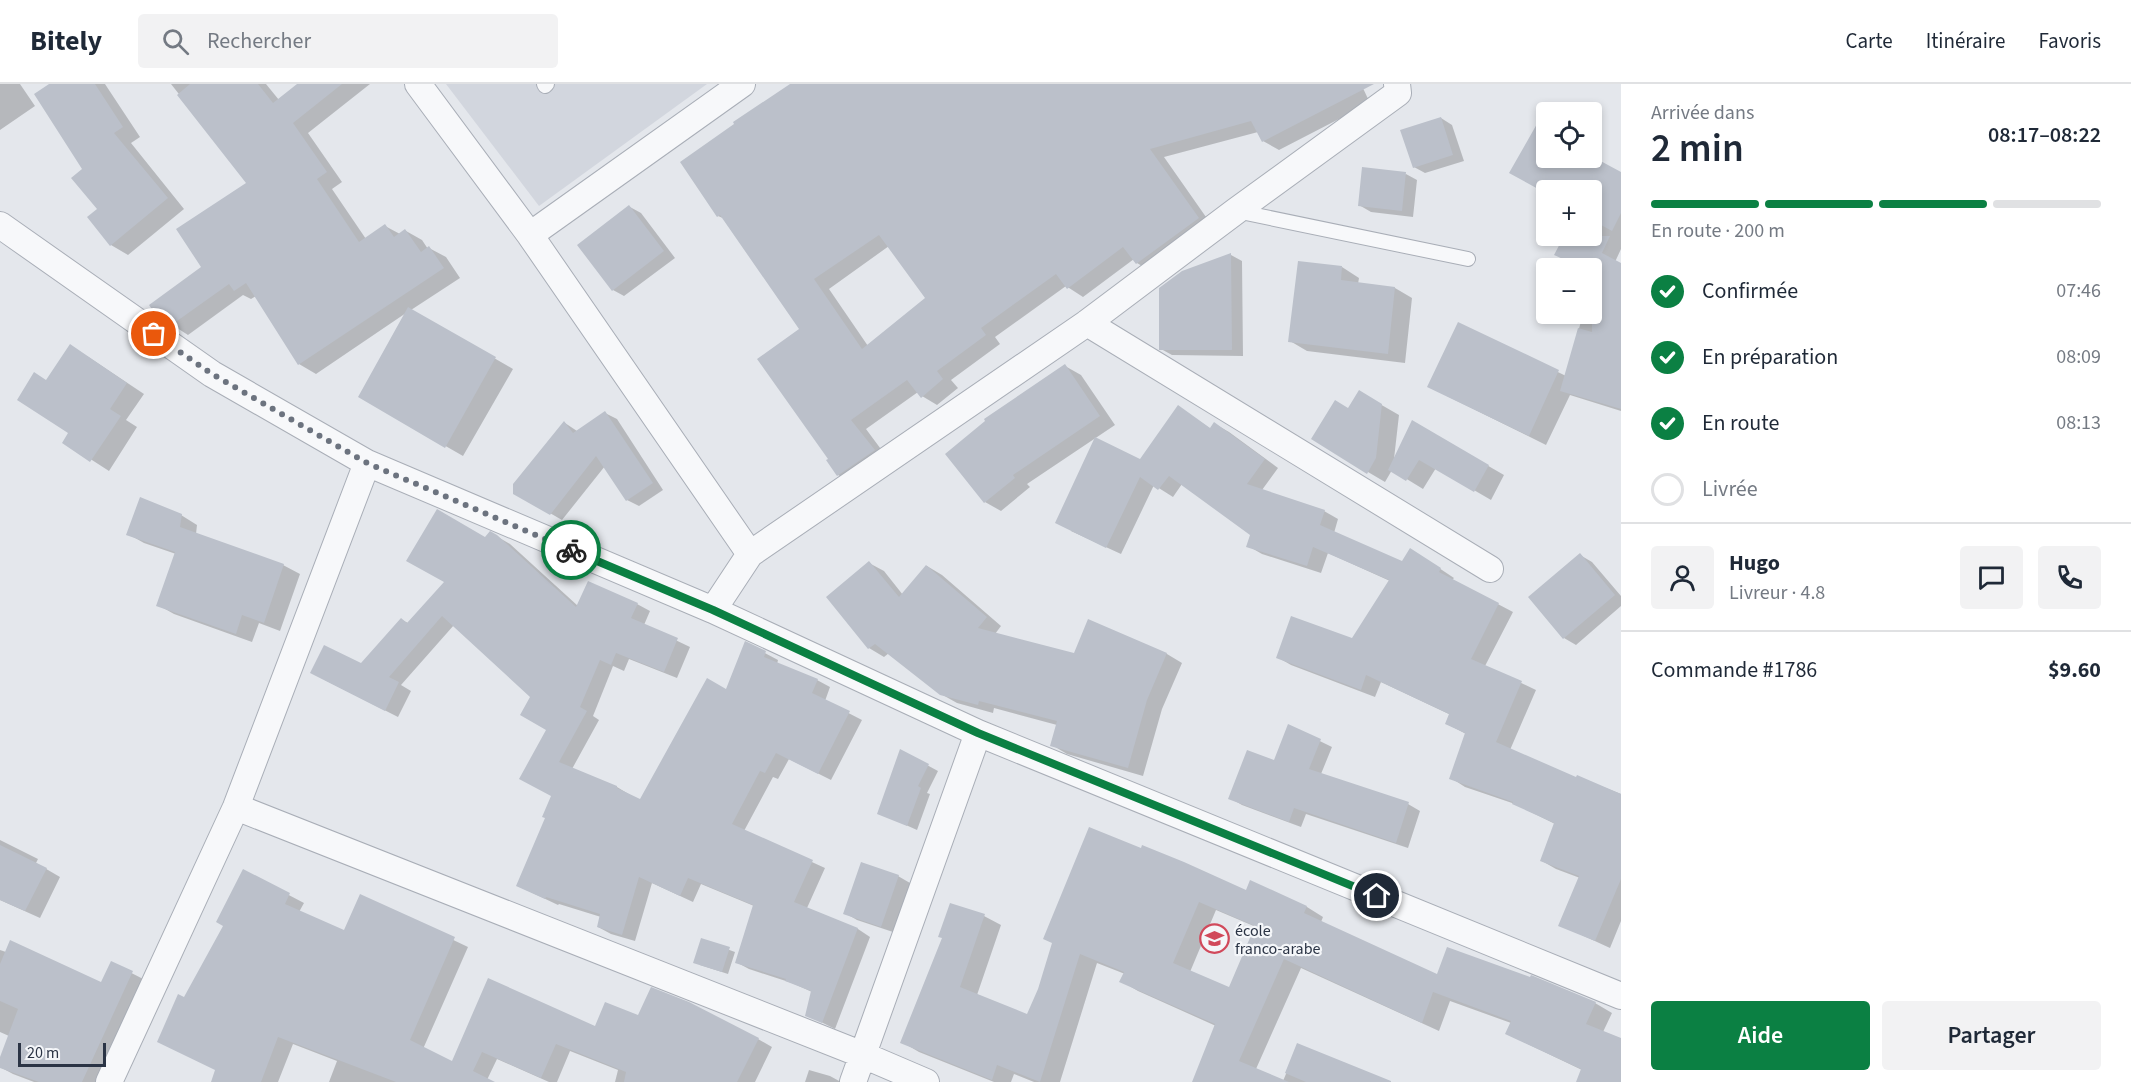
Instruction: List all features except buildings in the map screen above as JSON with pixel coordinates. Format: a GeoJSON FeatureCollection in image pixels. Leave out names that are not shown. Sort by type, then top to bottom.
{"type":"FeatureCollection","features":[{"type":"Feature","properties":{"kind":"street"},"geometry":{"type":"LineString","coordinates":[[418,84],[530,235],[750,554]]}},
{"type":"Feature","properties":{"kind":"street"},"geometry":{"type":"LineString","coordinates":[[530,235],[742,84]]}},
{"type":"Feature","properties":{"kind":"street"},"geometry":{"type":"LineString","coordinates":[[713,610],[750,554],[1087,323],[1398,93],[1397,84]]}},
{"type":"Feature","properties":{"kind":"street"},"geometry":{"type":"LineString","coordinates":[[0,225],[212,374],[367,463],[713,610],[978,733],[1621,996]]}},
{"type":"Feature","properties":{"kind":"street"},"geometry":{"type":"LineString","coordinates":[[1087,323],[1490,569]]}},
{"type":"Feature","properties":{"kind":"street"},"geometry":{"type":"LineString","coordinates":[[109,1082],[236,807],[367,463]]}},
{"type":"Feature","properties":{"kind":"street"},"geometry":{"type":"LineString","coordinates":[[854,1082],[978,733]]}},
{"type":"Feature","properties":{"kind":"street"},"geometry":{"type":"LineString","coordinates":[[236,807],[926,1082]]}},
{"type":"Feature","properties":{"kind":"lane"},"geometry":{"type":"LineString","coordinates":[[1236,211],[1468,259]]}},
{"type":"Feature","properties":{"kind":"shaded area"},"geometry":{"type":"Polygon","coordinates":[[[446,84],[707,84],[539,206],[446,84]]]}},
{"type":"Feature","properties":{"kind":"way so far"},"geometry":{"type":"LineString","coordinates":[[154,334],[212,374],[367,463],[571,550]]}},
{"type":"Feature","properties":{"kind":"place","name":"école franco-arabe"},"geometry":{"type":"Point","coordinates":[1214,939]}},
{"type":"Feature","properties":{"kind":"route"},"geometry":{"type":"LineString","coordinates":[[571,550],[713,610],[978,733],[1377,896]]}}]}
